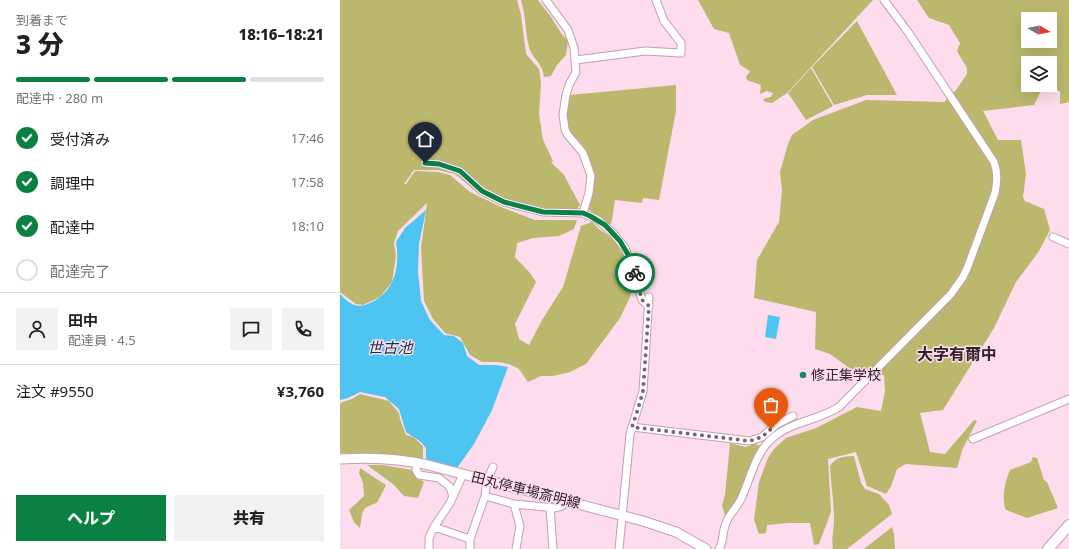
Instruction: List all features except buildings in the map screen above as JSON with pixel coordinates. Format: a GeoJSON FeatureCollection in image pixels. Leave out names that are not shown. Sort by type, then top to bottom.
{"type":"FeatureCollection","features":[{"type":"Feature","properties":{"kind":"main road","name":"田丸停車場斎明線"},"geometry":{"type":"LineString","coordinates":[[340,459],[380,458],[418,463],[463,474],[643,521],[676,532],[706,549]]}},
{"type":"Feature","properties":{"kind":"main road"},"geometry":{"type":"LineString","coordinates":[[1048,549],[1069,525]]}},
{"type":"Feature","properties":{"kind":"street"},"geometry":{"type":"LineString","coordinates":[[546,0],[571,34],[576,60],[576,72],[569,85],[565,100],[564,122],[567,134],[583,153],[591,176],[589,193],[583,213]]}},
{"type":"Feature","properties":{"kind":"street"},"geometry":{"type":"LineString","coordinates":[[576,60],[645,51],[681,53],[681,43],[664,21],[656,0]]}},
{"type":"Feature","properties":{"kind":"street"},"geometry":{"type":"LineString","coordinates":[[719,549],[723,539],[726,522],[740,501],[757,459],[772,438],[795,425],[826,414],[839,407],[951,294],[960,282],[968,266],[995,193],[997,170],[994,162],[908,32],[884,0]]}},
{"type":"Feature","properties":{"kind":"street"},"geometry":{"type":"LineString","coordinates":[[425,163],[439,164],[460,171],[482,191],[504,202],[543,212],[583,213],[605,225],[625,248],[642,300],[649,306]]}},
{"type":"Feature","properties":{"kind":"street"},"geometry":{"type":"LineString","coordinates":[[1053,237],[1069,244]]}},
{"type":"Feature","properties":{"kind":"street"},"geometry":{"type":"LineString","coordinates":[[618,549],[632,427],[643,391],[649,297]]}},
{"type":"Feature","properties":{"kind":"street"},"geometry":{"type":"LineString","coordinates":[[973,439],[1069,399]]}},
{"type":"Feature","properties":{"kind":"street"},"geometry":{"type":"LineString","coordinates":[[632,427],[750,441],[762,437],[777,424],[793,416]]}},
{"type":"Feature","properties":{"kind":"street"},"geometry":{"type":"LineString","coordinates":[[418,463],[416,470],[419,475],[439,478],[450,487],[453,497]]}},
{"type":"Feature","properties":{"kind":"street"},"geometry":{"type":"LineString","coordinates":[[489,476],[493,467]]}},
{"type":"Feature","properties":{"kind":"street"},"geometry":{"type":"LineString","coordinates":[[429,549],[429,538],[434,526],[453,497],[463,474]]}},
{"type":"Feature","properties":{"kind":"street"},"geometry":{"type":"LineString","coordinates":[[470,549],[470,539],[485,496],[486,487]]}},
{"type":"Feature","properties":{"kind":"street"},"geometry":{"type":"LineString","coordinates":[[485,496],[514,504],[559,508],[566,505],[569,501]]}},
{"type":"Feature","properties":{"kind":"street"},"geometry":{"type":"LineString","coordinates":[[514,504],[520,526],[516,549]]}},
{"type":"Feature","properties":{"kind":"street"},"geometry":{"type":"LineString","coordinates":[[550,507],[553,549]]}},
{"type":"Feature","properties":{"kind":"street"},"geometry":{"type":"LineString","coordinates":[[434,526],[470,539]]}},
{"type":"Feature","properties":{"kind":"shaded area"},"geometry":{"type":"Polygon","coordinates":[[[340,0],[517,0],[521,15],[526,54],[539,69],[541,83],[539,114],[543,140],[553,161],[551,162],[564,175],[580,205],[575,211],[575,217],[539,215],[507,207],[479,194],[455,174],[438,170],[414,170],[404,184],[406,184],[415,171],[438,172],[450,175],[470,192],[501,207],[535,220],[577,220],[574,229],[559,236],[533,238],[517,243],[515,257],[536,282],[515,324],[519,339],[529,345],[542,320],[563,287],[581,226],[592,222],[608,235],[616,243],[628,262],[632,288],[630,297],[620,318],[586,364],[570,372],[553,376],[541,376],[528,382],[519,369],[509,364],[482,362],[470,355],[460,337],[445,333],[433,319],[424,301],[421,248],[427,203],[398,231],[394,243],[396,256],[392,282],[380,297],[363,305],[356,304],[340,292],[340,0]]]}},
{"type":"Feature","properties":{"kind":"shaded area"},"geometry":{"type":"Polygon","coordinates":[[[521,0],[538,0],[568,41],[566,55],[557,65],[551,76],[544,77],[542,68],[529,47],[521,0]]]}},
{"type":"Feature","properties":{"kind":"shaded area"},"geometry":{"type":"Polygon","coordinates":[[[698,0],[873,0],[787,93],[772,103],[765,102],[763,99],[771,97],[773,93],[767,91],[760,94],[761,85],[747,80],[746,77],[750,71],[740,65],[729,33],[714,29],[698,0]]]}},
{"type":"Feature","properties":{"kind":"shaded area"},"geometry":{"type":"Polygon","coordinates":[[[917,0],[1069,0],[1069,102],[1060,104],[1060,91],[1057,91],[1057,56],[1021,56],[1021,92],[1040,92],[1034,105],[983,111],[998,140],[1021,140],[1026,174],[1023,197],[1025,201],[1044,209],[1050,230],[1039,251],[1016,282],[994,328],[943,410],[920,413],[930,452],[945,454],[974,420],[977,421],[963,448],[957,468],[906,464],[897,469],[891,486],[886,494],[867,486],[856,452],[828,459],[831,512],[819,544],[814,545],[810,523],[767,525],[766,533],[759,534],[754,520],[759,482],[768,458],[774,449],[786,438],[816,428],[857,407],[881,411],[885,391],[884,375],[863,378],[830,354],[815,349],[816,312],[754,298],[757,260],[779,222],[782,190],[780,172],[788,144],[792,135],[813,120],[866,100],[944,102],[956,90],[967,74],[967,68],[957,51],[960,43],[949,25],[929,18],[917,0]]]}},
{"type":"Feature","properties":{"kind":"shaded area"},"geometry":{"type":"Polygon","coordinates":[[[857,21],[897,95],[867,95],[834,105],[812,67],[857,21]]]}},
{"type":"Feature","properties":{"kind":"shaded area"},"geometry":{"type":"Polygon","coordinates":[[[811,68],[833,106],[806,120],[788,93],[811,68]]]}},
{"type":"Feature","properties":{"kind":"shaded area"},"geometry":{"type":"Polygon","coordinates":[[[676,85],[676,111],[659,200],[643,198],[642,203],[615,200],[610,226],[588,209],[594,186],[593,174],[583,146],[567,128],[568,102],[570,95],[676,85]]]}},
{"type":"Feature","properties":{"kind":"shaded area"},"geometry":{"type":"Polygon","coordinates":[[[360,394],[389,401],[399,413],[406,435],[413,437],[423,446],[423,459],[340,453],[340,403],[352,399],[360,394]]]}},
{"type":"Feature","properties":{"kind":"shaded area"},"geometry":{"type":"Polygon","coordinates":[[[730,443],[745,447],[755,444],[761,446],[752,461],[738,499],[725,516],[722,505],[725,495],[730,443]]]}},
{"type":"Feature","properties":{"kind":"shaded area"},"geometry":{"type":"Polygon","coordinates":[[[854,456],[861,483],[865,489],[879,494],[889,505],[892,514],[847,549],[833,549],[834,513],[830,466],[835,460],[843,457],[854,456]]]}},
{"type":"Feature","properties":{"kind":"shaded area"},"geometry":{"type":"Polygon","coordinates":[[[1033,457],[1037,458],[1044,480],[1047,482],[1058,508],[1027,518],[1006,510],[1004,490],[1010,470],[1031,462],[1033,457]]]}},
{"type":"Feature","properties":{"kind":"shaded area"},"geometry":{"type":"Polygon","coordinates":[[[367,465],[383,465],[412,470],[416,477],[424,482],[418,498],[404,496],[393,484],[367,465]]]}},
{"type":"Feature","properties":{"kind":"shaded area"},"geometry":{"type":"Polygon","coordinates":[[[360,468],[386,485],[377,503],[367,507],[363,512],[360,528],[354,522],[349,510],[364,496],[363,483],[359,473],[360,468]]]}},
{"type":"Feature","properties":{"kind":"shaded area"},"geometry":{"type":"Polygon","coordinates":[[[892,527],[895,549],[864,549],[892,527]]]}},
{"type":"Feature","properties":{"kind":"water","name":"世古池"},"geometry":{"type":"Polygon","coordinates":[[[426,210],[419,244],[418,272],[421,301],[430,320],[444,335],[454,336],[463,343],[467,356],[479,365],[508,367],[492,410],[474,444],[457,468],[426,459],[426,448],[421,442],[406,432],[399,409],[385,397],[360,392],[340,400],[340,294],[347,301],[357,306],[361,306],[370,303],[385,292],[394,278],[396,269],[396,242],[405,228],[426,210]]]}},
{"type":"Feature","properties":{"kind":"water"},"geometry":{"type":"Polygon","coordinates":[[[768,315],[780,317],[776,339],[765,337],[768,315]]]}},
{"type":"Feature","properties":{"kind":"way so far"},"geometry":{"type":"LineString","coordinates":[[635,273],[642,300],[649,306],[642,399],[632,427],[750,441],[762,437],[771,429]]}},
{"type":"Feature","properties":{"kind":"place","name":"修正集学校"},"geometry":{"type":"Point","coordinates":[803,375]}},
{"type":"Feature","properties":{"kind":"district","name":"大字有爾中"},"geometry":{"type":"Point","coordinates":[957,354]}},
{"type":"Feature","properties":{"kind":"route"},"geometry":{"type":"LineString","coordinates":[[425,163],[439,164],[460,171],[482,191],[504,202],[543,212],[583,213],[598,220],[614,234],[625,248],[635,273]]}}]}
